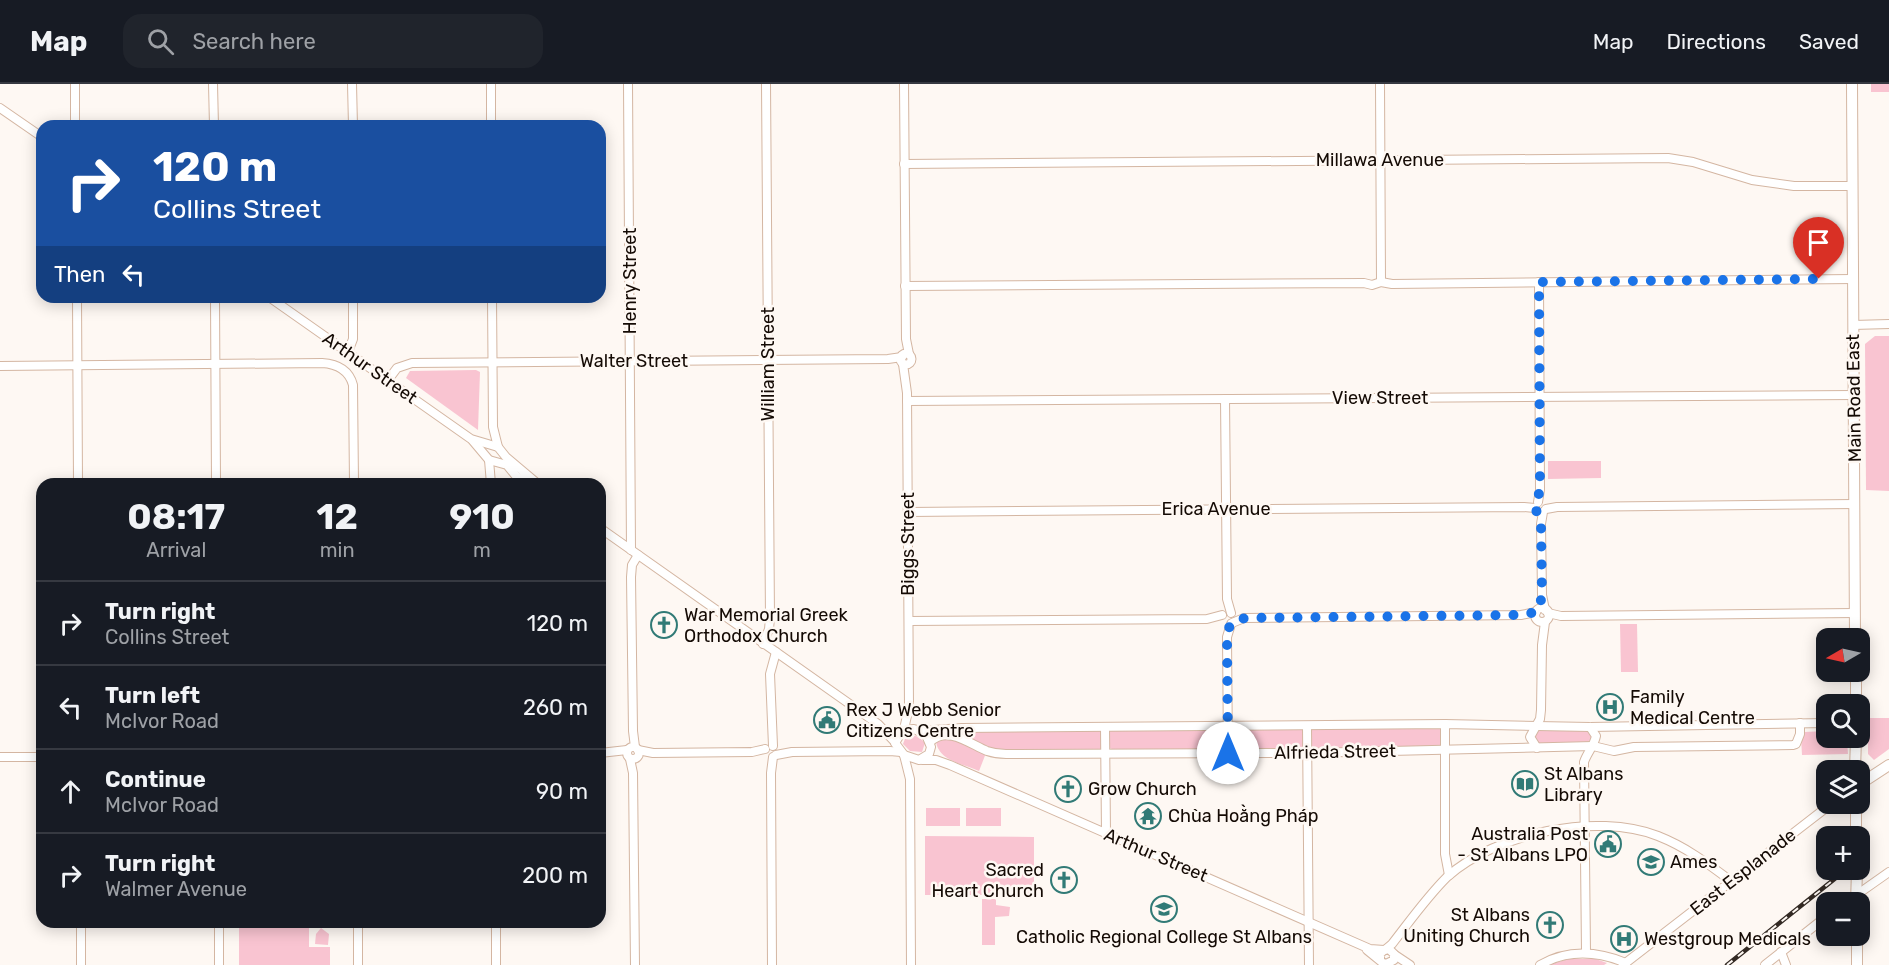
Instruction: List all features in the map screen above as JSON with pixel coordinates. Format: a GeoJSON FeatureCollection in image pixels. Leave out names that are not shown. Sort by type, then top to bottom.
{"type":"FeatureCollection","features":[{"type":"Feature","properties":{"kind":"main road","name":"Main Road East"},"geometry":{"type":"LineString","coordinates":[[1852,84],[1855,628]]}},
{"type":"Feature","properties":{"kind":"main road"},"geometry":{"type":"LineString","coordinates":[[1870,777],[1889,765]]}},
{"type":"Feature","properties":{"kind":"main road"},"geometry":{"type":"LineString","coordinates":[[1857,946],[1857,965]]}},
{"type":"Feature","properties":{"kind":"street"},"geometry":{"type":"LineString","coordinates":[[75,84],[75,120]]}},
{"type":"Feature","properties":{"kind":"street"},"geometry":{"type":"LineString","coordinates":[[213,84],[214,120]]}},
{"type":"Feature","properties":{"kind":"street"},"geometry":{"type":"LineString","coordinates":[[352,84],[353,120]]}},
{"type":"Feature","properties":{"kind":"street"},"geometry":{"type":"LineString","coordinates":[[491,84],[491,120]]}},
{"type":"Feature","properties":{"kind":"street","name":"Henry Street"},"geometry":{"type":"LineString","coordinates":[[628,84],[634,553],[632,570],[635,965]]}},
{"type":"Feature","properties":{"kind":"street","name":"William Street"},"geometry":{"type":"LineString","coordinates":[[763,644],[769,629],[770,618],[766,84]]}},
{"type":"Feature","properties":{"kind":"street","name":"Biggs Street"},"geometry":{"type":"LineString","coordinates":[[903,730],[909,707],[904,84]]}},
{"type":"Feature","properties":{"kind":"street"},"geometry":{"type":"LineString","coordinates":[[1380,84],[1381,280]]}},
{"type":"Feature","properties":{"kind":"street"},"geometry":{"type":"LineString","coordinates":[[0,108],[36,134]]}},
{"type":"Feature","properties":{"kind":"street","name":"Millawa Avenue"},"geometry":{"type":"LineString","coordinates":[[904,164],[1668,158],[1693,162],[1752,180],[1783,184],[1852,186]]}},
{"type":"Feature","properties":{"kind":"street"},"geometry":{"type":"LineString","coordinates":[[1381,280],[1389,284],[1853,279]]}},
{"type":"Feature","properties":{"kind":"street"},"geometry":{"type":"LineString","coordinates":[[905,286],[1364,283],[1372,285],[1381,280]]}},
{"type":"Feature","properties":{"kind":"street"},"geometry":{"type":"LineString","coordinates":[[1538,748],[1530,737],[1541,710],[1539,282]]}},
{"type":"Feature","properties":{"kind":"street"},"geometry":{"type":"LineString","coordinates":[[76,303],[78,478]]}},
{"type":"Feature","properties":{"kind":"street"},"geometry":{"type":"LineString","coordinates":[[215,303],[216,478]]}},
{"type":"Feature","properties":{"kind":"street","name":"Arthur Street"},"geometry":{"type":"LineString","coordinates":[[278,303],[471,439],[493,460],[507,465],[519,478]]}},
{"type":"Feature","properties":{"kind":"street"},"geometry":{"type":"LineString","coordinates":[[348,352],[353,339],[353,303]]}},
{"type":"Feature","properties":{"kind":"street"},"geometry":{"type":"LineString","coordinates":[[491,478],[493,460],[488,445],[493,427],[492,303]]}},
{"type":"Feature","properties":{"kind":"street"},"geometry":{"type":"LineString","coordinates":[[1853,325],[1889,324]]}},
{"type":"Feature","properties":{"kind":"street","name":"Walter Street"},"geometry":{"type":"LineString","coordinates":[[388,380],[397,368],[408,363],[905,359]]}},
{"type":"Feature","properties":{"kind":"street"},"geometry":{"type":"LineString","coordinates":[[0,366],[327,363],[336,365],[348,373],[354,390],[354,478]]}},
{"type":"Feature","properties":{"kind":"street","name":"View Street"},"geometry":{"type":"LineString","coordinates":[[907,401],[1854,395]]}},
{"type":"Feature","properties":{"kind":"street"},"geometry":{"type":"LineString","coordinates":[[1225,399],[1228,753]]}},
{"type":"Feature","properties":{"kind":"street"},"geometry":{"type":"LineString","coordinates":[[493,427],[500,449],[531,478]]}},
{"type":"Feature","properties":{"kind":"street","name":"Arthur Street"},"geometry":{"type":"LineString","coordinates":[[471,439],[500,449]]}},
{"type":"Feature","properties":{"kind":"street"},"geometry":{"type":"LineString","coordinates":[[493,460],[500,449]]}},
{"type":"Feature","properties":{"kind":"street","name":"Erica Avenue"},"geometry":{"type":"LineString","coordinates":[[908,512],[1855,504]]}},
{"type":"Feature","properties":{"kind":"street"},"geometry":{"type":"LineString","coordinates":[[606,532],[878,724],[895,742],[903,754],[910,779],[910,965]]}},
{"type":"Feature","properties":{"kind":"street"},"geometry":{"type":"LineString","coordinates":[[909,621],[1521,615],[1523,618],[1542,615],[1855,613]]}},
{"type":"Feature","properties":{"kind":"street"},"geometry":{"type":"LineString","coordinates":[[772,965],[770,674],[776,652]]}},
{"type":"Feature","properties":{"kind":"street","name":"Biggs Street"},"geometry":{"type":"LineString","coordinates":[[909,707],[919,730]]}},
{"type":"Feature","properties":{"kind":"street"},"geometry":{"type":"LineString","coordinates":[[1541,710],[1548,720],[1559,727]]}},
{"type":"Feature","properties":{"kind":"street","name":"Alfrieda Street"},"geometry":{"type":"LineString","coordinates":[[931,744],[936,737],[950,736],[967,740],[996,753],[1307,753],[1593,746],[1614,751],[1634,747],[1793,745],[1796,744],[1800,734],[1800,723]]}},
{"type":"Feature","properties":{"kind":"street","name":"Alfrieda Street"},"geometry":{"type":"LineString","coordinates":[[919,730],[1445,724],[1590,727],[1816,723]]}},
{"type":"Feature","properties":{"kind":"street"},"geometry":{"type":"LineString","coordinates":[[878,724],[892,729],[919,730],[926,735],[931,744],[929,754],[920,760],[910,779]]}},
{"type":"Feature","properties":{"kind":"street"},"geometry":{"type":"LineString","coordinates":[[1445,724],[1445,854],[1449,875]]}},
{"type":"Feature","properties":{"kind":"street"},"geometry":{"type":"LineString","coordinates":[[1307,726],[1309,965]]}},
{"type":"Feature","properties":{"kind":"street"},"geometry":{"type":"LineString","coordinates":[[1105,727],[1106,834]]}},
{"type":"Feature","properties":{"kind":"street"},"geometry":{"type":"LineString","coordinates":[[1586,952],[1584,762],[1596,736],[1590,727]]}},
{"type":"Feature","properties":{"kind":"street"},"geometry":{"type":"LineString","coordinates":[[879,751],[895,742],[903,730]]}},
{"type":"Feature","properties":{"kind":"street","name":"Arthur Street"},"geometry":{"type":"LineString","coordinates":[[931,744],[950,765]]}},
{"type":"Feature","properties":{"kind":"street"},"geometry":{"type":"LineString","coordinates":[[1566,748],[1580,755],[1584,762]]}},
{"type":"Feature","properties":{"kind":"street"},"geometry":{"type":"LineString","coordinates":[[606,753],[879,751],[903,754],[920,760]]}},
{"type":"Feature","properties":{"kind":"street"},"geometry":{"type":"LineString","coordinates":[[0,757],[36,757]]}},
{"type":"Feature","properties":{"kind":"street","name":"Arthur Street"},"geometry":{"type":"LineString","coordinates":[[920,760],[936,760],[950,765],[1362,945]]}},
{"type":"Feature","properties":{"kind":"street","name":"East Esplanade"},"geometry":{"type":"LineString","coordinates":[[1540,965],[1560,956],[1586,952],[1609,956],[1624,964],[1818,814]]}},
{"type":"Feature","properties":{"kind":"street"},"geometry":{"type":"LineString","coordinates":[[1386,963],[1380,954],[1390,952],[1425,900],[1449,875],[1503,843],[1537,833],[1585,827],[1620,827],[1656,835],[1692,852],[1731,881]]}},
{"type":"Feature","properties":{"kind":"street"},"geometry":{"type":"LineString","coordinates":[[1865,892],[1889,872]]}},
{"type":"Feature","properties":{"kind":"street"},"geometry":{"type":"LineString","coordinates":[[1765,965],[1816,925]]}},
{"type":"Feature","properties":{"kind":"street"},"geometry":{"type":"LineString","coordinates":[[81,928],[81,965]]}},
{"type":"Feature","properties":{"kind":"street"},"geometry":{"type":"LineString","coordinates":[[219,928],[219,965]]}},
{"type":"Feature","properties":{"kind":"street"},"geometry":{"type":"LineString","coordinates":[[358,928],[358,965]]}},
{"type":"Feature","properties":{"kind":"street"},"geometry":{"type":"LineString","coordinates":[[496,928],[496,965]]}},
{"type":"Feature","properties":{"kind":"street"},"geometry":{"type":"LineString","coordinates":[[1362,945],[1370,949],[1390,952],[1410,965]]}},
{"type":"Feature","properties":{"kind":"street"},"geometry":{"type":"LineString","coordinates":[[1362,945],[1386,963]]}},
{"type":"Feature","properties":{"kind":"street"},"geometry":{"type":"LineString","coordinates":[[1386,963],[1394,960],[1390,952]]}},
{"type":"Feature","properties":{"kind":"street"},"geometry":{"type":"LineString","coordinates":[[1781,952],[1786,965]]}},
{"type":"Feature","properties":{"kind":"shaded area"},"geometry":{"type":"Polygon","coordinates":[[[1871,84],[1889,84],[1889,92],[1871,92],[1871,84]]]}},
{"type":"Feature","properties":{"kind":"shaded area"},"geometry":{"type":"Polygon","coordinates":[[[1875,336],[1889,336],[1889,491],[1866,490],[1865,344],[1875,336]]]}},
{"type":"Feature","properties":{"kind":"shaded area"},"geometry":{"type":"Polygon","coordinates":[[[476,370],[480,372],[478,430],[406,378],[410,371],[476,370]]]}},
{"type":"Feature","properties":{"kind":"shaded area"},"geometry":{"type":"Polygon","coordinates":[[[1548,461],[1601,461],[1601,478],[1548,479],[1548,461]]]}},
{"type":"Feature","properties":{"kind":"shaded area"},"geometry":{"type":"Polygon","coordinates":[[[1620,624],[1637,624],[1638,672],[1621,672],[1620,624]]]}},
{"type":"Feature","properties":{"kind":"shaded area"},"geometry":{"type":"Polygon","coordinates":[[[1870,718],[1889,718],[1889,749],[1874,760],[1868,754],[1870,718]]]}},
{"type":"Feature","properties":{"kind":"shaded area"},"geometry":{"type":"Polygon","coordinates":[[[1441,728],[1442,746],[1316,749],[1310,745],[1310,732],[1313,729],[1441,728]]]}},
{"type":"Feature","properties":{"kind":"shaded area"},"geometry":{"type":"Polygon","coordinates":[[[1303,729],[1303,748],[1237,749],[1231,745],[1232,730],[1303,729]]]}},
{"type":"Feature","properties":{"kind":"shaded area"},"geometry":{"type":"Polygon","coordinates":[[[1552,729],[1587,731],[1592,737],[1587,743],[1541,744],[1537,741],[1535,736],[1539,731],[1552,729]]]}},
{"type":"Feature","properties":{"kind":"shaded area"},"geometry":{"type":"Polygon","coordinates":[[[1111,730],[1223,730],[1225,741],[1218,750],[1115,750],[1109,748],[1108,732],[1111,730]]]}},
{"type":"Feature","properties":{"kind":"shaded area"},"geometry":{"type":"Polygon","coordinates":[[[949,731],[1101,731],[1102,748],[1098,750],[995,750],[949,731]]]}},
{"type":"Feature","properties":{"kind":"shaded area"},"geometry":{"type":"Polygon","coordinates":[[[1816,731],[1816,748],[1848,748],[1848,754],[1802,755],[1801,738],[1804,732],[1816,731]]]}},
{"type":"Feature","properties":{"kind":"shaded area"},"geometry":{"type":"Polygon","coordinates":[[[906,736],[919,737],[925,743],[922,752],[910,751],[903,744],[906,736]]]}},
{"type":"Feature","properties":{"kind":"shaded area"},"geometry":{"type":"Polygon","coordinates":[[[950,738],[986,753],[979,771],[953,761],[941,753],[936,741],[950,738]]]}},
{"type":"Feature","properties":{"kind":"shaded area"},"geometry":{"type":"Polygon","coordinates":[[[926,808],[960,808],[960,826],[926,826],[926,808]]]}},
{"type":"Feature","properties":{"kind":"shaded area"},"geometry":{"type":"Polygon","coordinates":[[[966,808],[1001,808],[1001,826],[966,826],[966,808]]]}},
{"type":"Feature","properties":{"kind":"shaded area"},"geometry":{"type":"Polygon","coordinates":[[[925,836],[1034,837],[1034,895],[925,895],[925,836]]]}},
{"type":"Feature","properties":{"kind":"shaded area"},"geometry":{"type":"Polygon","coordinates":[[[982,899],[996,899],[996,905],[1010,907],[1009,916],[995,917],[995,945],[982,945],[982,899]]]}},
{"type":"Feature","properties":{"kind":"shaded area"},"geometry":{"type":"Polygon","coordinates":[[[239,928],[309,928],[309,947],[330,947],[330,965],[239,965],[239,928]]]}},
{"type":"Feature","properties":{"kind":"shaded area"},"geometry":{"type":"Polygon","coordinates":[[[321,928],[329,934],[328,945],[315,944],[316,934],[321,928]]]}},
{"type":"Feature","properties":{"kind":"shaded area"},"geometry":{"type":"Polygon","coordinates":[[[1568,959],[1596,959],[1607,963],[1604,965],[1549,965],[1568,959]]]}},
{"type":"Feature","properties":{"kind":"railway"},"geometry":{"type":"LineString","coordinates":[[1727,965],[1833,880]]}},
{"type":"Feature","properties":{"kind":"place","name":"War Memorial Greek Orthodox Church"},"geometry":{"type":"Point","coordinates":[664,625]}},
{"type":"Feature","properties":{"kind":"place","name":"Family Medical Centre"},"geometry":{"type":"Point","coordinates":[1610,707]}},
{"type":"Feature","properties":{"kind":"place","name":"Rex J Webb Senior Citizens Centre"},"geometry":{"type":"Point","coordinates":[827,720]}},
{"type":"Feature","properties":{"kind":"place","name":"St Albans Library"},"geometry":{"type":"Point","coordinates":[1525,784]}},
{"type":"Feature","properties":{"kind":"place","name":"Grow Church"},"geometry":{"type":"Point","coordinates":[1068,789]}},
{"type":"Feature","properties":{"kind":"place","name":"Chùa Hoằng Pháp"},"geometry":{"type":"Point","coordinates":[1148,816]}},
{"type":"Feature","properties":{"kind":"place","name":"Australia Post - St Albans LPO"},"geometry":{"type":"Point","coordinates":[1608,844]}},
{"type":"Feature","properties":{"kind":"place","name":"Ames"},"geometry":{"type":"Point","coordinates":[1651,862]}},
{"type":"Feature","properties":{"kind":"place","name":"Sacred Heart Church"},"geometry":{"type":"Point","coordinates":[1064,880]}},
{"type":"Feature","properties":{"kind":"place","name":"Catholic Regional College St Albans"},"geometry":{"type":"Point","coordinates":[1164,909]}},
{"type":"Feature","properties":{"kind":"place","name":"St Albans Uniting Church"},"geometry":{"type":"Point","coordinates":[1550,925]}},
{"type":"Feature","properties":{"kind":"place","name":"Westgroup Medicals"},"geometry":{"type":"Point","coordinates":[1624,939]}},
{"type":"Feature","properties":{"kind":"route"},"geometry":{"type":"LineString","coordinates":[[1228,753],[1227,637],[1230,624],[1238,620],[1245,618],[1521,615],[1536,612],[1539,609],[1542,595],[1541,524],[1535,507],[1540,490],[1539,282],[1819,279]]}}]}
